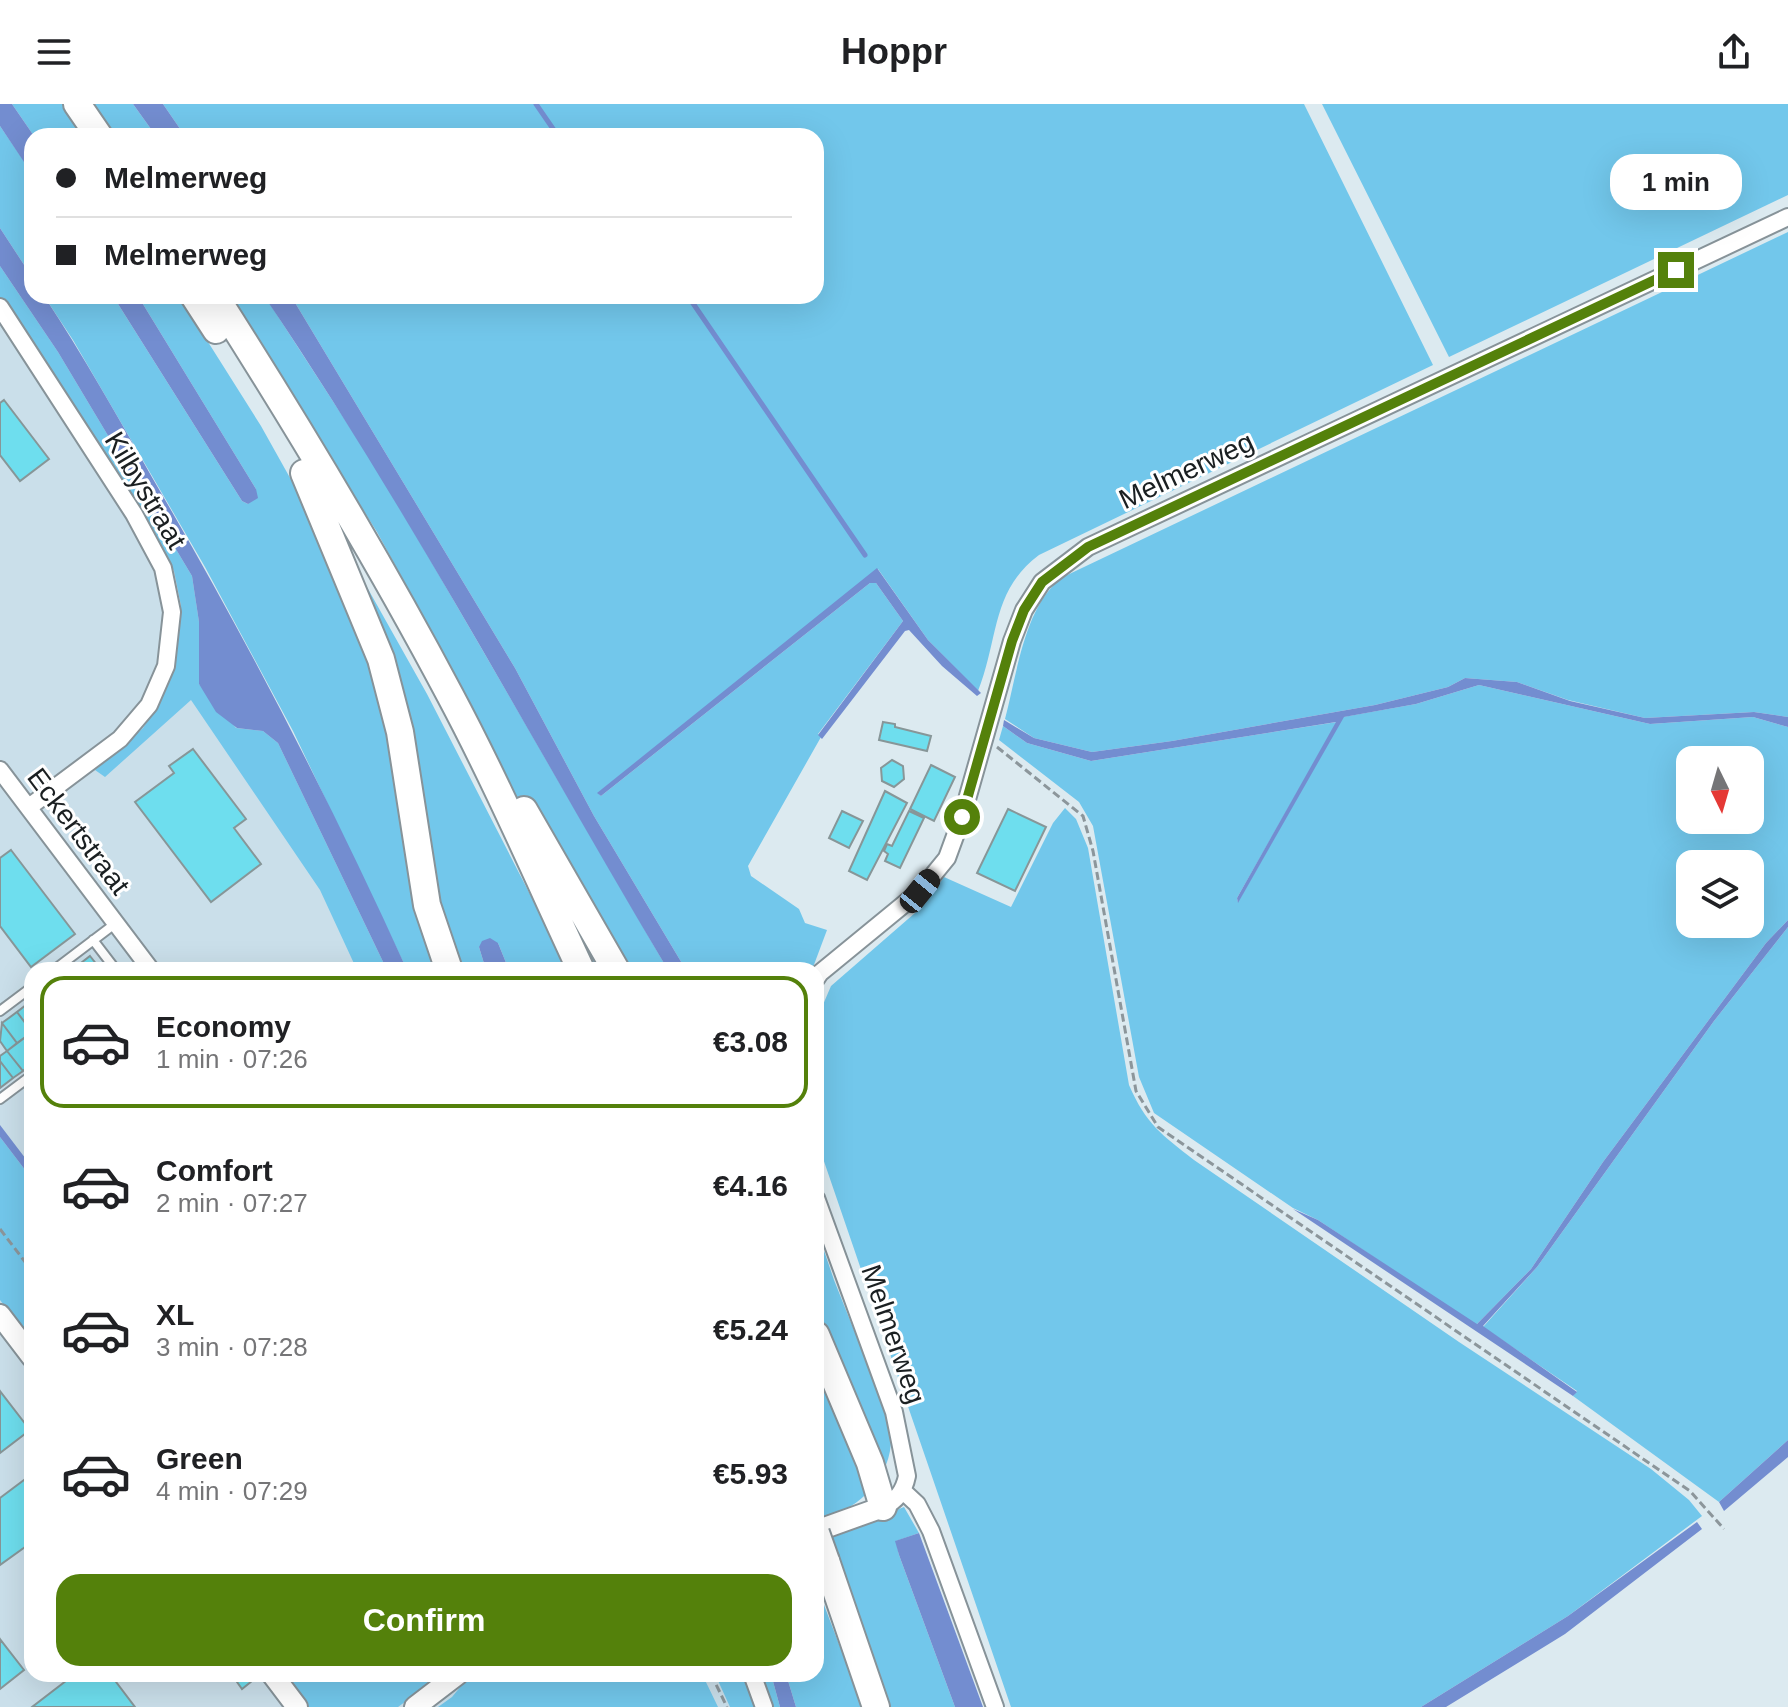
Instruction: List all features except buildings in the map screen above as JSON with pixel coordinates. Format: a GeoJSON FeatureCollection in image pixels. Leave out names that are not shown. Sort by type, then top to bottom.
{"type":"FeatureCollection","features":[{"type":"Feature","properties":{"kind":"highway"},"geometry":{"type":"LineString","coordinates":[[77,104],[94,128]]}},
{"type":"Feature","properties":{"kind":"highway"},"geometry":{"type":"LineString","coordinates":[[199,304],[304,473],[416,665],[496,813],[539,882]]}},
{"type":"Feature","properties":{"kind":"highway"},"geometry":{"type":"LineString","coordinates":[[220,304],[323,470],[451,697],[505,803],[577,962]]}},
{"type":"Feature","properties":{"kind":"highway"},"geometry":{"type":"LineString","coordinates":[[304,473],[381,659],[400,732],[427,905],[446,962]]}},
{"type":"Feature","properties":{"kind":"highway"},"geometry":{"type":"LineString","coordinates":[[451,697],[469,713],[611,962]]}},
{"type":"Feature","properties":{"kind":"highway"},"geometry":{"type":"LineString","coordinates":[[824,1354],[870,1463],[893,1499]]}},
{"type":"Feature","properties":{"kind":"highway"},"geometry":{"type":"LineString","coordinates":[[824,1555],[876,1707]]}},
{"type":"Feature","properties":{"kind":"street","name":"Melmerweg"},"geometry":{"type":"LineString","coordinates":[[824,970],[920,891],[947,858],[1024,610],[1042,582],[1088,547],[1788,217]]}},
{"type":"Feature","properties":{"kind":"street","name":"Kilbystraat"},"geometry":{"type":"LineString","coordinates":[[0,307],[134,514],[163,568],[172,612],[166,666],[149,705],[120,739],[29,807]]}},
{"type":"Feature","properties":{"kind":"street","name":"Eckertstraat"},"geometry":{"type":"LineString","coordinates":[[0,770],[145,962]]}},
{"type":"Feature","properties":{"kind":"street","name":"Melmerweg"},"geometry":{"type":"LineString","coordinates":[[824,1220],[894,1412],[907,1476],[893,1499]]}},
{"type":"Feature","properties":{"kind":"street"},"geometry":{"type":"LineString","coordinates":[[0,1315],[24,1346]]}},
{"type":"Feature","properties":{"kind":"street"},"geometry":{"type":"LineString","coordinates":[[824,1529],[893,1499],[917,1504],[931,1531],[995,1707]]}},
{"type":"Feature","properties":{"kind":"street"},"geometry":{"type":"LineString","coordinates":[[278,1682],[297,1707]]}},
{"type":"Feature","properties":{"kind":"street"},"geometry":{"type":"LineString","coordinates":[[415,1707],[448,1682]]}},
{"type":"Feature","properties":{"kind":"street"},"geometry":{"type":"LineString","coordinates":[[755,1682],[764,1707]]}},
{"type":"Feature","properties":{"kind":"lane","name":"Eckertstraat"},"geometry":{"type":"LineString","coordinates":[[64,962],[116,923]]}},
{"type":"Feature","properties":{"kind":"lane"},"geometry":{"type":"LineString","coordinates":[[93,940],[110,962]]}},
{"type":"Feature","properties":{"kind":"lane"},"geometry":{"type":"LineString","coordinates":[[0,1011],[24,993]]}},
{"type":"Feature","properties":{"kind":"lane"},"geometry":{"type":"LineString","coordinates":[[0,1099],[24,1081]]}},
{"type":"Feature","properties":{"kind":"path"},"geometry":{"type":"LineString","coordinates":[[985,738],[1083,816],[1093,851],[1136,1091],[1158,1127],[1690,1491],[1724,1529]]}},
{"type":"Feature","properties":{"kind":"path"},"geometry":{"type":"LineString","coordinates":[[0,1229],[24,1260]]}},
{"type":"Feature","properties":{"kind":"path"},"geometry":{"type":"LineString","coordinates":[[715,1682],[727,1707]]}},
{"type":"Feature","properties":{"kind":"shaded area"},"geometry":{"type":"Polygon","coordinates":[[[0,104],[12,104],[28,128],[24,128],[24,162],[0,126],[0,104]]]}},
{"type":"Feature","properties":{"kind":"shaded area"},"geometry":{"type":"Polygon","coordinates":[[[12,104],[66,104],[81,128],[28,128],[12,104]]]}},
{"type":"Feature","properties":{"kind":"shaded area"},"geometry":{"type":"Polygon","coordinates":[[[89,104],[133,104],[150,128],[107,128],[89,104]]]}},
{"type":"Feature","properties":{"kind":"shaded area"},"geometry":{"type":"Polygon","coordinates":[[[133,104],[163,104],[180,128],[150,128],[133,104]]]}},
{"type":"Feature","properties":{"kind":"shaded area"},"geometry":{"type":"Polygon","coordinates":[[[163,104],[1304,104],[1433,365],[1039,555],[1023,569],[1004,600],[978,691],[928,640],[878,569],[598,793],[601,796],[870,583],[876,583],[903,621],[818,734],[821,737],[748,866],[751,876],[799,909],[805,923],[827,930],[815,962],[681,962],[594,816],[515,668],[296,304],[824,304],[824,128],[180,128],[163,104]]]}},
{"type":"Feature","properties":{"kind":"shaded area"},"geometry":{"type":"Polygon","coordinates":[[[1322,104],[1788,104],[1788,195],[1449,357],[1322,104]]]}},
{"type":"Feature","properties":{"kind":"shaded area"},"geometry":{"type":"Polygon","coordinates":[[[0,126],[24,161],[24,265],[0,228],[0,126]]]}},
{"type":"Feature","properties":{"kind":"shaded area"},"geometry":{"type":"Polygon","coordinates":[[[0,228],[24,265],[24,302],[0,266],[0,228]]]}},
{"type":"Feature","properties":{"kind":"shaded area"},"geometry":{"type":"Polygon","coordinates":[[[1788,232],[1788,717],[1754,712],[1645,718],[1568,700],[1517,682],[1465,678],[1448,687],[1375,705],[1092,752],[1034,738],[1005,719],[1031,623],[1050,589],[1063,577],[1788,232]]]}},
{"type":"Feature","properties":{"kind":"shaded area"},"geometry":{"type":"Polygon","coordinates":[[[0,253],[24,291],[24,304],[33,304],[178,532],[388,962],[24,962],[24,1682],[732,1682],[744,1707],[0,1707],[0,253]]]}},
{"type":"Feature","properties":{"kind":"shaded area"},"geometry":{"type":"Polygon","coordinates":[[[0,266],[58,352],[192,576],[199,622],[199,684],[236,728],[263,731],[278,743],[383,962],[353,962],[320,890],[191,700],[105,777],[95,770],[143,728],[163,696],[174,670],[181,606],[174,571],[152,529],[0,302],[0,266]]]}},
{"type":"Feature","properties":{"kind":"shaded area"},"geometry":{"type":"Polygon","coordinates":[[[26,304],[49,304],[113,409],[286,721],[403,962],[383,962],[278,743],[263,731],[237,728],[216,712],[199,684],[199,622],[192,576],[58,352],[26,304]]]}},
{"type":"Feature","properties":{"kind":"shaded area"},"geometry":{"type":"Polygon","coordinates":[[[49,304],[118,304],[242,501],[248,504],[256,489],[143,304],[184,304],[261,426],[322,535],[366,637],[437,962],[403,962],[293,731],[205,567],[49,304]]]}},
{"type":"Feature","properties":{"kind":"shaded area"},"geometry":{"type":"Polygon","coordinates":[[[118,304],[143,304],[256,489],[258,498],[248,504],[242,501],[118,304]]]}},
{"type":"Feature","properties":{"kind":"shaded area"},"geometry":{"type":"Polygon","coordinates":[[[233,304],[270,304],[371,460],[663,962],[586,962],[503,787],[472,706],[377,532],[233,304]]]}},
{"type":"Feature","properties":{"kind":"shaded area"},"geometry":{"type":"Polygon","coordinates":[[[269,304],[296,304],[515,668],[594,816],[681,962],[663,962],[421,545],[269,304]]]}},
{"type":"Feature","properties":{"kind":"shaded area"},"geometry":{"type":"Polygon","coordinates":[[[336,532],[427,694],[565,962],[506,962],[498,943],[479,947],[484,962],[452,962],[336,532]]]}},
{"type":"Feature","properties":{"kind":"shaded area"},"geometry":{"type":"Polygon","coordinates":[[[877,568],[928,640],[981,693],[977,696],[942,666],[909,630],[905,631],[822,739],[818,735],[903,621],[876,583],[870,583],[601,796],[597,793],[877,568]]]}},
{"type":"Feature","properties":{"kind":"shaded area"},"geometry":{"type":"Polygon","coordinates":[[[1465,678],[1517,682],[1570,701],[1645,718],[1754,712],[1788,717],[1788,727],[1753,717],[1650,724],[1479,685],[1416,704],[1344,717],[1238,903],[1237,898],[1336,722],[1091,761],[1027,743],[1003,726],[1004,720],[1034,738],[1092,752],[1375,705],[1448,687],[1465,678]]]}},
{"type":"Feature","properties":{"kind":"shaded area"},"geometry":{"type":"Polygon","coordinates":[[[1479,685],[1650,724],[1753,717],[1788,727],[1788,920],[1766,943],[1603,1162],[1531,1269],[1476,1325],[1318,1220],[1293,1208],[1154,1113],[1139,1077],[1093,826],[1079,802],[999,740],[1003,726],[1027,743],[1091,761],[1337,722],[1237,898],[1238,902],[1343,717],[1416,704],[1479,685]]]}},
{"type":"Feature","properties":{"kind":"shaded area"},"geometry":{"type":"Polygon","coordinates":[[[1065,808],[1076,819],[1088,848],[1129,1085],[1142,1110],[1156,1127],[1194,1160],[1651,1469],[1689,1500],[1702,1516],[1568,1616],[1421,1707],[1011,1707],[824,1161],[824,1002],[831,986],[923,906],[944,877],[1011,907],[1053,823],[1065,808]]]}},
{"type":"Feature","properties":{"kind":"shaded area"},"geometry":{"type":"Polygon","coordinates":[[[1788,920],[1788,927],[1714,1021],[1537,1267],[1483,1326],[1577,1392],[1573,1396],[1293,1209],[1318,1220],[1477,1324],[1531,1269],[1603,1162],[1766,943],[1788,920]]]}},
{"type":"Feature","properties":{"kind":"shaded area"},"geometry":{"type":"Polygon","coordinates":[[[1788,927],[1788,1440],[1719,1502],[1573,1396],[1577,1391],[1483,1327],[1537,1267],[1714,1021],[1788,927]]]}},
{"type":"Feature","properties":{"kind":"shaded area"},"geometry":{"type":"Polygon","coordinates":[[[490,938],[498,943],[506,962],[484,962],[479,947],[482,941],[490,938]]]}},
{"type":"Feature","properties":{"kind":"shaded area"},"geometry":{"type":"Polygon","coordinates":[[[0,1125],[24,1156],[24,1168],[0,1137],[0,1125]]]}},
{"type":"Feature","properties":{"kind":"shaded area"},"geometry":{"type":"Polygon","coordinates":[[[0,1137],[24,1168],[24,1332],[0,1300],[0,1137]]]}},
{"type":"Feature","properties":{"kind":"shaded area"},"geometry":{"type":"Polygon","coordinates":[[[824,1251],[889,1418],[891,1436],[890,1453],[877,1482],[867,1494],[824,1520],[824,1251]]]}},
{"type":"Feature","properties":{"kind":"shaded area"},"geometry":{"type":"Polygon","coordinates":[[[1788,1440],[1788,1457],[1724,1511],[1719,1502],[1788,1440]]]}},
{"type":"Feature","properties":{"kind":"shaded area"},"geometry":{"type":"Polygon","coordinates":[[[904,1507],[919,1533],[896,1541],[899,1555],[955,1707],[889,1707],[829,1536],[904,1507]]]}},
{"type":"Feature","properties":{"kind":"shaded area"},"geometry":{"type":"Polygon","coordinates":[[[1697,1522],[1702,1529],[1565,1634],[1446,1707],[1421,1707],[1568,1616],[1697,1522]]]}},
{"type":"Feature","properties":{"kind":"shaded area"},"geometry":{"type":"Polygon","coordinates":[[[919,1533],[983,1707],[955,1707],[899,1555],[895,1541],[919,1533]]]}},
{"type":"Feature","properties":{"kind":"shaded area"},"geometry":{"type":"Polygon","coordinates":[[[824,1605],[863,1707],[796,1707],[788,1682],[824,1682],[824,1605]]]}},
{"type":"Feature","properties":{"kind":"shaded area"},"geometry":{"type":"Polygon","coordinates":[[[290,1682],[432,1682],[398,1707],[309,1707],[290,1682]]]}},
{"type":"Feature","properties":{"kind":"shaded area"},"geometry":{"type":"Polygon","coordinates":[[[464,1682],[706,1682],[718,1707],[438,1707],[464,1682]]]}},
{"type":"Feature","properties":{"kind":"shaded area"},"geometry":{"type":"Polygon","coordinates":[[[719,1682],[748,1682],[756,1707],[730,1707],[719,1682]]]}},
{"type":"Feature","properties":{"kind":"shaded area"},"geometry":{"type":"Polygon","coordinates":[[[760,1682],[773,1682],[780,1707],[768,1707],[760,1682]]]}},
{"type":"Feature","properties":{"kind":"shaded area"},"geometry":{"type":"Polygon","coordinates":[[[773,1682],[788,1682],[796,1707],[780,1707],[773,1682]]]}},
{"type":"Feature","properties":{"kind":"waterway"},"geometry":{"type":"LineString","coordinates":[[536,104],[552,128]]}},
{"type":"Feature","properties":{"kind":"waterway"},"geometry":{"type":"LineString","coordinates":[[693,304],[865,555]]}},
{"type":"Feature","properties":{"kind":"route"},"geometry":{"type":"LineString","coordinates":[[962,817],[1012,641],[1024,610],[1042,582],[1088,547],[1676,270]]}}]}
